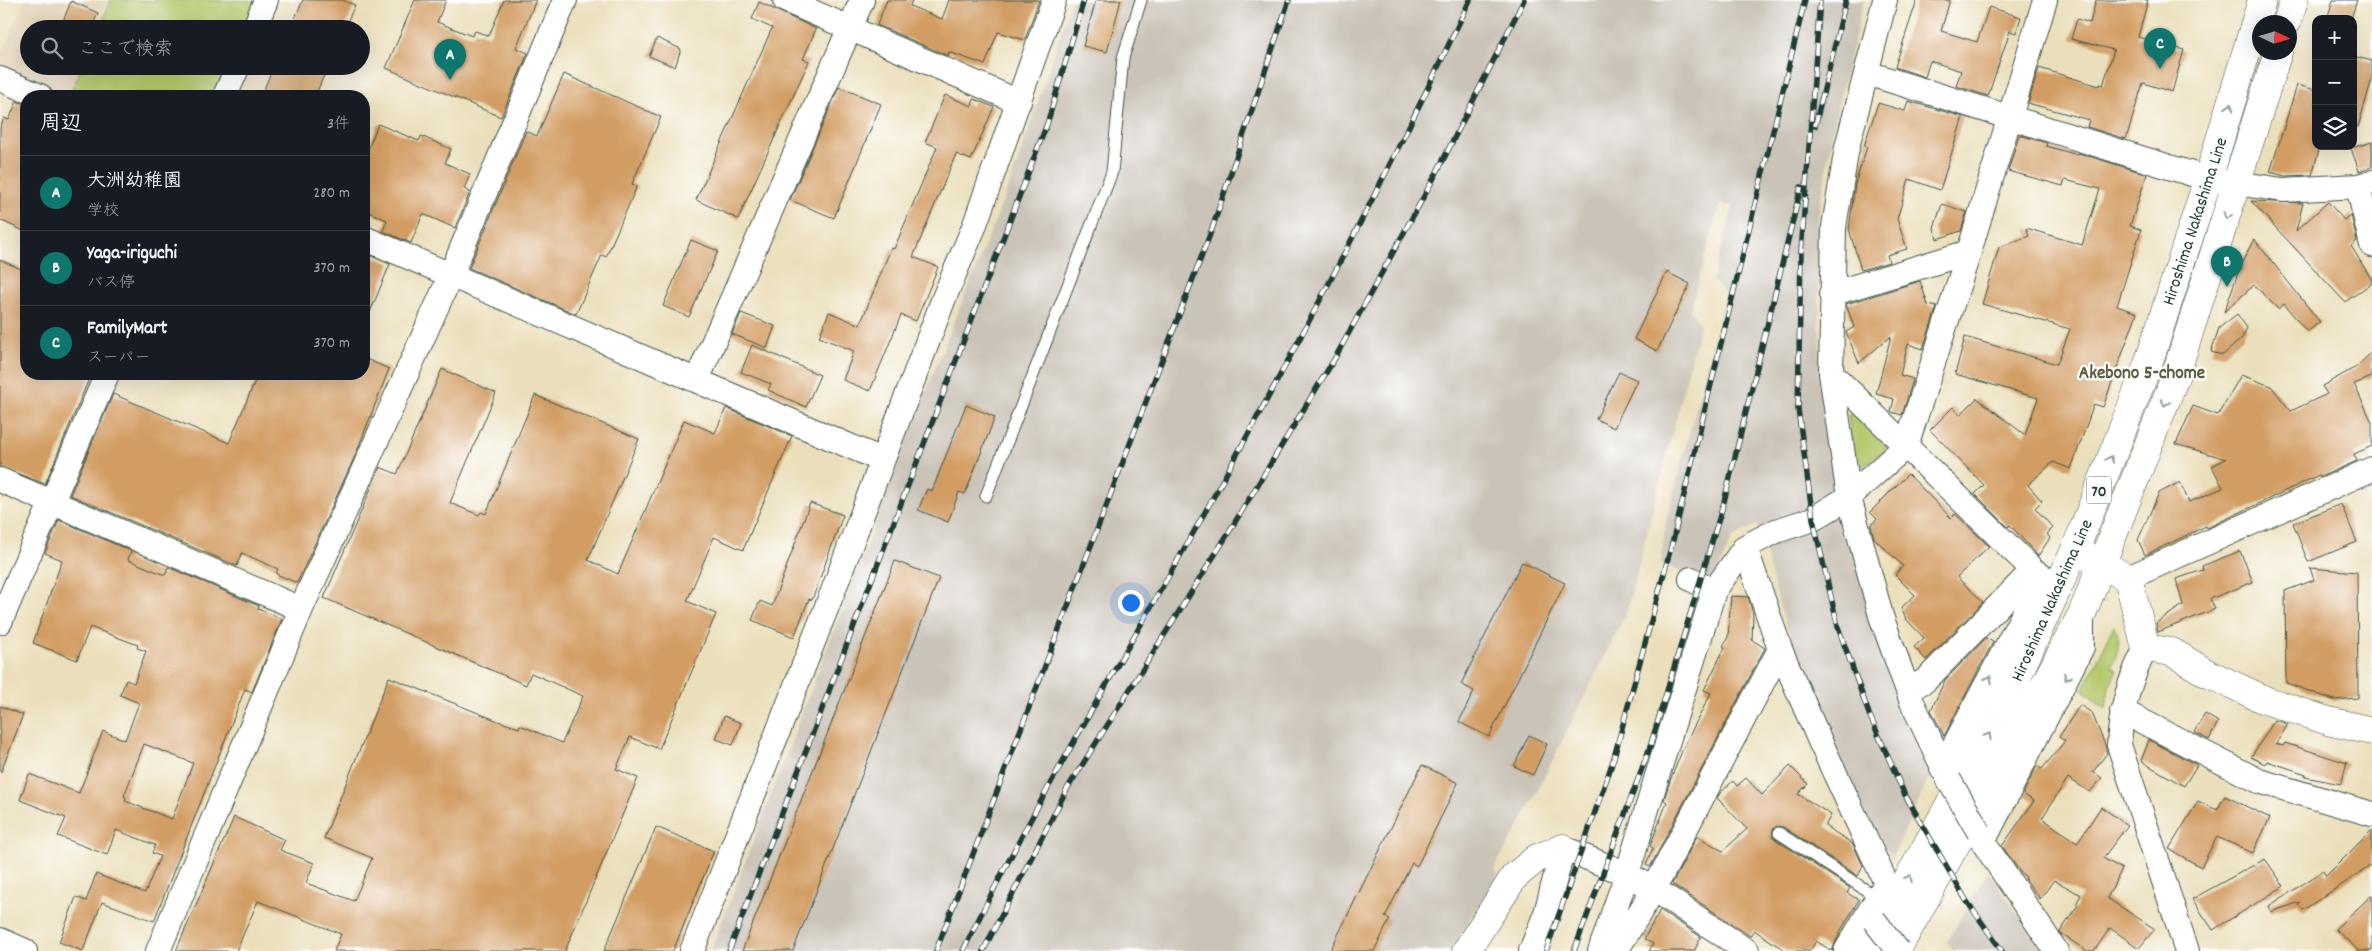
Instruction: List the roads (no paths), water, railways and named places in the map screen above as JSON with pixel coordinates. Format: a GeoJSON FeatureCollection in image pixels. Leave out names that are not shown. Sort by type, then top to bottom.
{"type":"FeatureCollection","features":[{"type":"Feature","properties":{"kind":"main road","name":"Hiroshima Nakashima Line"},"geometry":{"type":"LineString","coordinates":[[1868,951],[2000,714],[2045,577],[2075,550],[2147,367],[2208,179],[2262,0]]}},
{"type":"Feature","properties":{"kind":"main road"},"geometry":{"type":"LineString","coordinates":[[2289,15],[2294,0]]}},
{"type":"Feature","properties":{"kind":"main road","name":"Hiroshima Nakashima Line"},"geometry":{"type":"LineString","coordinates":[[1897,951],[2023,725],[2082,614],[2175,377],[2276,60]]}},
{"type":"Feature","properties":{"kind":"main road"},"geometry":{"type":"LineString","coordinates":[[2075,550],[2128,578],[2146,648],[2172,652],[2205,672],[2265,700],[2328,721],[2372,731]]}},
{"type":"Feature","properties":{"kind":"main road"},"geometry":{"type":"LineString","coordinates":[[1466,951],[1514,877],[1537,858],[1563,848]]}},
{"type":"Feature","properties":{"kind":"street"},"geometry":{"type":"LineString","coordinates":[[258,20],[266,0]]}},
{"type":"Feature","properties":{"kind":"street"},"geometry":{"type":"LineString","coordinates":[[158,951],[301,609],[450,277],[565,0]]}},
{"type":"Feature","properties":{"kind":"street"},"geometry":{"type":"LineString","coordinates":[[784,0],[1019,102]]}},
{"type":"Feature","properties":{"kind":"street"},"geometry":{"type":"LineString","coordinates":[[697,380],[862,0]]}},
{"type":"Feature","properties":{"kind":"street"},"geometry":{"type":"LineString","coordinates":[[692,951],[944,298],[974,226],[1054,0]]}},
{"type":"Feature","properties":{"kind":"street"},"geometry":{"type":"LineString","coordinates":[[1885,0],[1847,147],[1834,227],[1831,294],[1831,373],[1849,497],[1882,616],[1908,690],[1946,774],[1981,837],[2056,951]]}},
{"type":"Feature","properties":{"kind":"street"},"geometry":{"type":"LineString","coordinates":[[1600,951],[1628,874],[1714,591],[1745,547],[1776,531],[1813,519],[1849,497],[1906,446],[1969,252],[2045,0]]}},
{"type":"Feature","properties":{"kind":"street"},"geometry":{"type":"LineString","coordinates":[[1867,72],[2208,179],[2284,190],[2365,184],[2372,245]]}},
{"type":"Feature","properties":{"kind":"street"},"geometry":{"type":"LineString","coordinates":[[228,90],[234,75]]}},
{"type":"Feature","properties":{"kind":"street"},"geometry":{"type":"LineString","coordinates":[[0,79],[26,90]]}},
{"type":"Feature","properties":{"kind":"street"},"geometry":{"type":"LineString","coordinates":[[370,241],[450,277],[697,380],[882,460]]}},
{"type":"Feature","properties":{"kind":"street"},"geometry":{"type":"LineString","coordinates":[[1831,294],[1969,252]]}},
{"type":"Feature","properties":{"kind":"street"},"geometry":{"type":"LineString","coordinates":[[1831,373],[2045,577]]}},
{"type":"Feature","properties":{"kind":"street"},"geometry":{"type":"LineString","coordinates":[[0,622],[104,380]]}},
{"type":"Feature","properties":{"kind":"street"},"geometry":{"type":"LineString","coordinates":[[2128,578],[2372,469]]}},
{"type":"Feature","properties":{"kind":"street"},"geometry":{"type":"LineString","coordinates":[[0,480],[301,609]]}},
{"type":"Feature","properties":{"kind":"street"},"geometry":{"type":"LineString","coordinates":[[1745,547],[1780,648],[1819,739],[1886,883],[1874,910],[1846,951]]}},
{"type":"Feature","properties":{"kind":"street"},"geometry":{"type":"LineString","coordinates":[[1908,690],[1926,680],[2045,577]]}},
{"type":"Feature","properties":{"kind":"street"},"geometry":{"type":"LineString","coordinates":[[1946,774],[2045,577]]}},
{"type":"Feature","properties":{"kind":"street"},"geometry":{"type":"LineString","coordinates":[[1690,579],[1714,591]]}},
{"type":"Feature","properties":{"kind":"street"},"geometry":{"type":"LineString","coordinates":[[1981,837],[2082,647],[2082,614]]}},
{"type":"Feature","properties":{"kind":"street"},"geometry":{"type":"LineString","coordinates":[[1616,951],[1654,889],[1780,648]]}},
{"type":"Feature","properties":{"kind":"street"},"geometry":{"type":"LineString","coordinates":[[2146,648],[2134,671],[2122,711],[2119,745],[2187,951]]}},
{"type":"Feature","properties":{"kind":"street"},"geometry":{"type":"LineString","coordinates":[[2122,711],[2259,781],[2372,814]]}},
{"type":"Feature","properties":{"kind":"street"},"geometry":{"type":"LineString","coordinates":[[1530,951],[1546,913],[1563,848],[1628,874],[1654,889],[1747,951]]}},
{"type":"Feature","properties":{"kind":"street"},"geometry":{"type":"LineString","coordinates":[[1874,910],[1897,951]]}},
{"type":"Feature","properties":{"kind":"street"},"geometry":{"type":"LineString","coordinates":[[0,940],[25,951]]}},
{"type":"Feature","properties":{"kind":"lane"},"geometry":{"type":"LineString","coordinates":[[986,496],[1112,172],[1123,58],[1141,0]]}},
{"type":"Feature","properties":{"kind":"lane"},"geometry":{"type":"LineString","coordinates":[[1779,834],[1874,910]]}},
{"type":"Feature","properties":{"kind":"railway"},"geometry":{"type":"LineString","coordinates":[[729,951],[1047,124],[1084,0]]}},
{"type":"Feature","properties":{"kind":"railway"},"geometry":{"type":"LineString","coordinates":[[936,951],[1212,229],[1289,0]]}},
{"type":"Feature","properties":{"kind":"railway"},"geometry":{"type":"LineString","coordinates":[[963,951],[1051,782],[1209,505],[1311,318],[1376,192],[1470,0]]}},
{"type":"Feature","properties":{"kind":"railway"},"geometry":{"type":"LineString","coordinates":[[983,951],[1067,789],[1221,545],[1335,358],[1435,176],[1524,0]]}},
{"type":"Feature","properties":{"kind":"railway"},"geometry":{"type":"LineString","coordinates":[[1546,951],[1613,761],[1673,540],[1805,0]]}},
{"type":"Feature","properties":{"kind":"railway"},"geometry":{"type":"LineString","coordinates":[[1820,0],[1801,253],[1798,409],[1813,519],[1838,627],[1869,714],[1904,793],[1966,900],[2002,951]]}},
{"type":"Feature","properties":{"kind":"railway"},"geometry":{"type":"LineString","coordinates":[[1815,126],[1846,0]]}},
{"type":"Feature","properties":{"kind":"railway"},"geometry":{"type":"LineString","coordinates":[[1574,951],[1650,747],[1724,502],[1801,187]]}},
{"type":"Feature","properties":{"kind":"place","name":"FamilyMart"},"geometry":{"type":"Point","coordinates":[2160,69]}},
{"type":"Feature","properties":{"kind":"place","name":"大洲幼稚園"},"geometry":{"type":"Point","coordinates":[450,80]}},
{"type":"Feature","properties":{"kind":"place","name":"Yaga-iriguchi"},"geometry":{"type":"Point","coordinates":[2227,287]}},
{"type":"Feature","properties":{"kind":"district","name":"Akebono 5-chome"},"geometry":{"type":"Point","coordinates":[2142,371]}}]}
